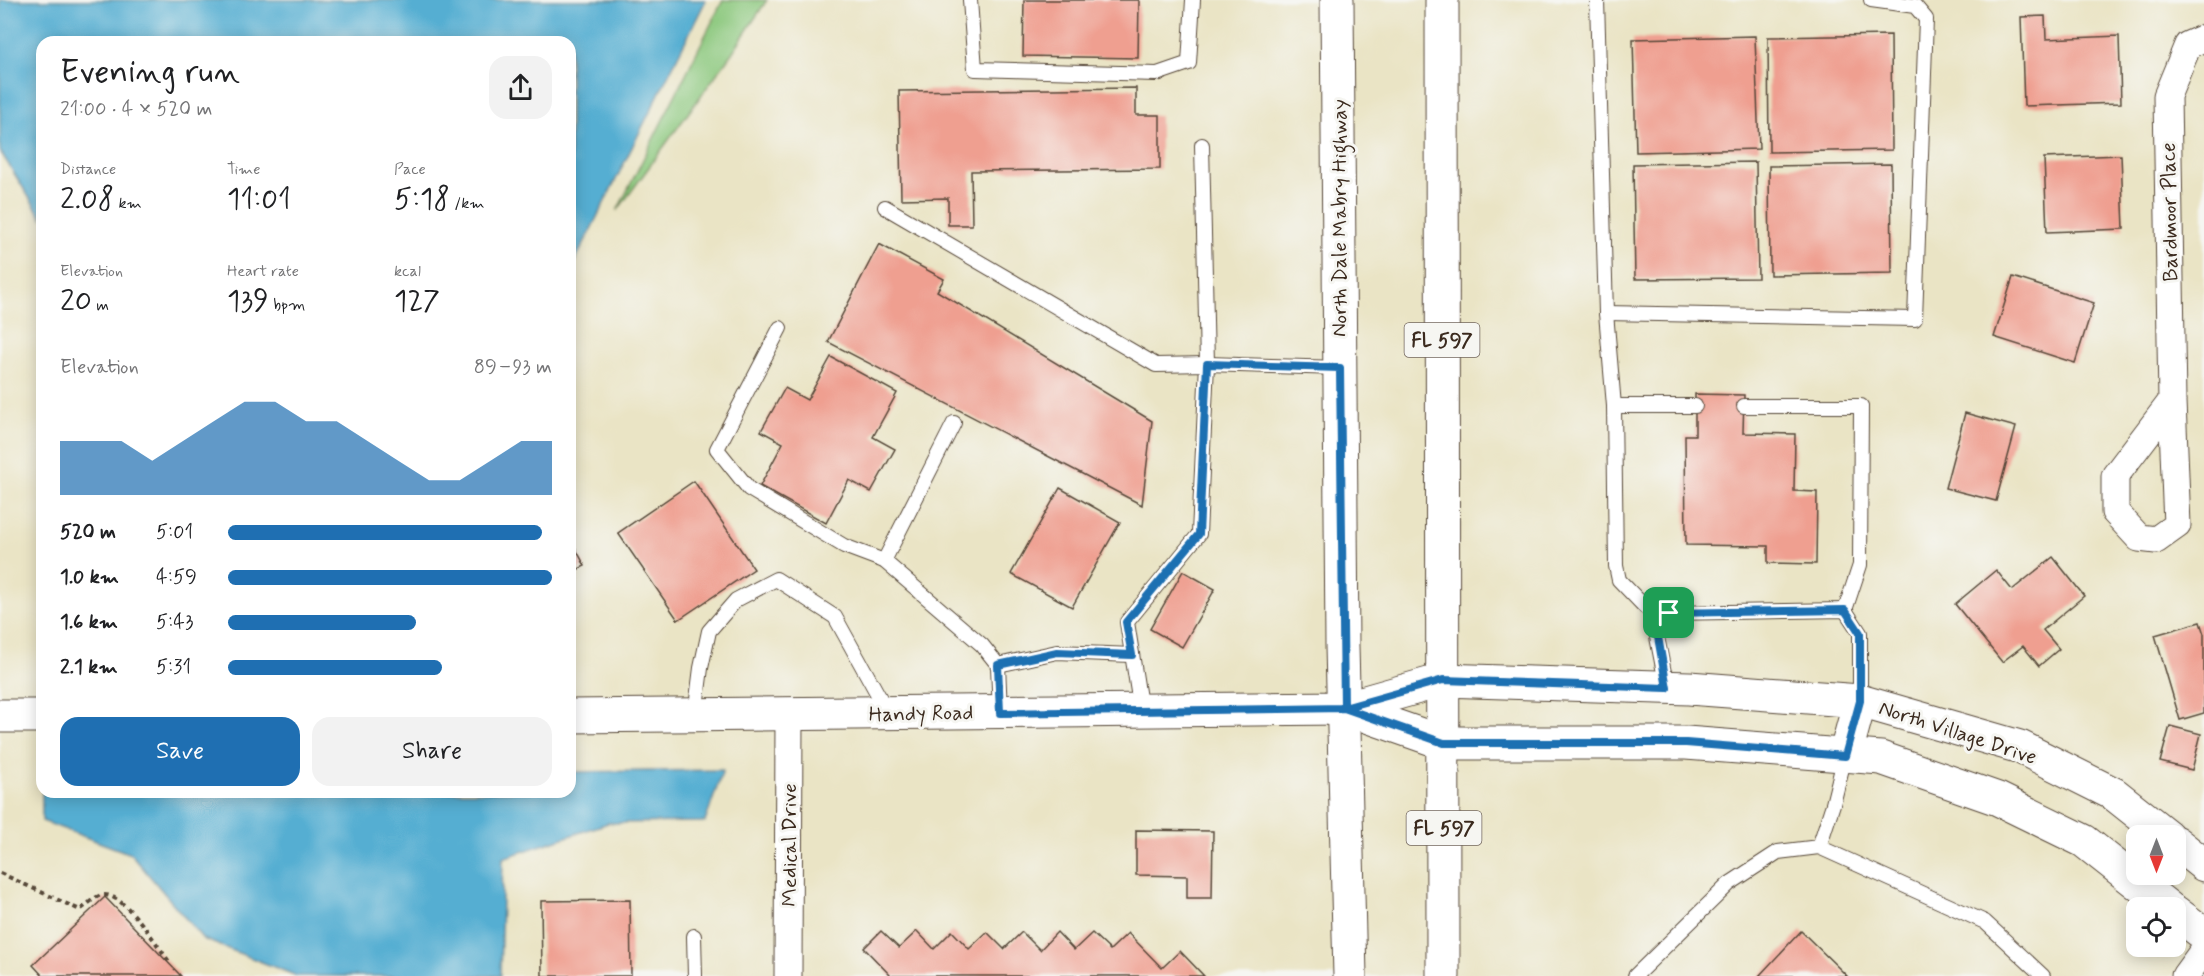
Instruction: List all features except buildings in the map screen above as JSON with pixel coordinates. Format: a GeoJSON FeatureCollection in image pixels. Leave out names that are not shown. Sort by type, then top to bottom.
{"type":"FeatureCollection","features":[{"type":"Feature","properties":{"kind":"street","name":"North Dale Mabry Highway"},"geometry":{"type":"LineString","coordinates":[[1337,0],[1344,708],[1350,976]]}},
{"type":"Feature","properties":{"kind":"street","name":"FL 597"},"geometry":{"type":"LineString","coordinates":[[1442,0],[1443,976]]}},
{"type":"Feature","properties":{"kind":"street","name":"Bardmoor Place"},"geometry":{"type":"LineString","coordinates":[[2172,401],[2167,96],[2188,45],[2204,38]]}},
{"type":"Feature","properties":{"kind":"street","name":"North Village Drive"},"geometry":{"type":"LineString","coordinates":[[1344,708],[1443,680],[1667,688],[1860,701],[2020,747],[2114,794],[2153,825]]}},
{"type":"Feature","properties":{"kind":"street"},"geometry":{"type":"LineString","coordinates":[[1845,756],[1860,701]]}},
{"type":"Feature","properties":{"kind":"street","name":"Handy Road"},"geometry":{"type":"LineString","coordinates":[[576,716],[1344,708]]}},
{"type":"Feature","properties":{"kind":"street"},"geometry":{"type":"LineString","coordinates":[[1344,708],[1444,743],[1686,743],[1881,758],[1998,799],[2084,841],[2155,897]]}},
{"type":"Feature","properties":{"kind":"street","name":"Medical Drive"},"geometry":{"type":"LineString","coordinates":[[789,715],[792,973]]}},
{"type":"Feature","properties":{"kind":"street"},"geometry":{"type":"LineString","coordinates":[[0,716],[36,716]]}},
{"type":"Feature","properties":{"kind":"street"},"geometry":{"type":"LineString","coordinates":[[2186,851],[2204,865]]}},
{"type":"Feature","properties":{"kind":"street"},"geometry":{"type":"LineString","coordinates":[[2186,920],[2204,934]]}},
{"type":"Feature","properties":{"kind":"street"},"geometry":{"type":"LineString","coordinates":[[2185,976],[2204,950]]}},
{"type":"Feature","properties":{"kind":"lane"},"geometry":{"type":"LineString","coordinates":[[970,0],[975,69],[1156,74],[1189,63],[1193,0]]}},
{"type":"Feature","properties":{"kind":"lane"},"geometry":{"type":"LineString","coordinates":[[1597,0],[1606,313],[1614,406],[1616,566],[1619,580],[1645,607],[1669,613],[1845,610]]}},
{"type":"Feature","properties":{"kind":"lane"},"geometry":{"type":"LineString","coordinates":[[1606,313],[1915,319],[1926,19],[1915,6],[1871,0]]}},
{"type":"Feature","properties":{"kind":"lane"},"geometry":{"type":"LineString","coordinates":[[1141,711],[1126,622],[1199,534],[1207,364],[1202,145]]}},
{"type":"Feature","properties":{"kind":"lane"},"geometry":{"type":"LineString","coordinates":[[885,207],[1156,365],[1207,364],[1340,368]]}},
{"type":"Feature","properties":{"kind":"lane"},"geometry":{"type":"LineString","coordinates":[[780,328],[717,449],[749,489],[844,546],[884,561],[981,645],[998,665],[1000,713]]}},
{"type":"Feature","properties":{"kind":"lane"},"geometry":{"type":"LineString","coordinates":[[1614,406],[1695,406]]}},
{"type":"Feature","properties":{"kind":"lane"},"geometry":{"type":"LineString","coordinates":[[1744,406],[1861,406],[1860,565],[1845,610]]}},
{"type":"Feature","properties":{"kind":"lane"},"geometry":{"type":"LineString","coordinates":[[884,561],[954,423]]}},
{"type":"Feature","properties":{"kind":"lane"},"geometry":{"type":"LineString","coordinates":[[695,715],[701,668],[709,631],[736,600],[776,579],[834,617],[889,714]]}},
{"type":"Feature","properties":{"kind":"lane"},"geometry":{"type":"LineString","coordinates":[[1845,610],[1860,633],[1860,701]]}},
{"type":"Feature","properties":{"kind":"lane"},"geometry":{"type":"LineString","coordinates":[[1667,688],[1658,625],[1669,613]]}},
{"type":"Feature","properties":{"kind":"lane"},"geometry":{"type":"LineString","coordinates":[[998,665],[1057,652],[1132,655]]}},
{"type":"Feature","properties":{"kind":"lane"},"geometry":{"type":"LineString","coordinates":[[1819,847],[1845,756]]}},
{"type":"Feature","properties":{"kind":"lane"},"geometry":{"type":"LineString","coordinates":[[1635,976],[1729,884],[1778,852],[1819,847],[1985,922],[2043,976]]}},
{"type":"Feature","properties":{"kind":"lane"},"geometry":{"type":"LineString","coordinates":[[694,936],[695,976]]}},
{"type":"Feature","properties":{"kind":"path"},"geometry":{"type":"LineString","coordinates":[[0,873],[80,910],[99,896],[114,897],[131,912],[170,963]]}},
{"type":"Feature","properties":{"kind":"green space"},"geometry":{"type":"Polygon","coordinates":[[[723,0],[767,0],[732,53],[617,211],[723,0]]]}},
{"type":"Feature","properties":{"kind":"water"},"geometry":{"type":"Polygon","coordinates":[[[0,0],[706,0],[576,259],[576,36],[36,36],[36,208],[0,151],[0,0]]]}},
{"type":"Feature","properties":{"kind":"water"},"geometry":{"type":"Polygon","coordinates":[[[723,770],[705,822],[608,823],[503,858],[500,976],[297,976],[203,939],[131,854],[42,821],[42,798],[576,798],[576,772],[723,770]]]}},
{"type":"Feature","properties":{"kind":"route"},"geometry":{"type":"LineString","coordinates":[[1669,613],[1658,625],[1667,688],[1443,680],[1344,708],[1000,713],[998,665],[1057,652],[1132,655],[1126,622],[1199,534],[1207,364],[1340,368],[1344,708],[1444,743],[1686,743],[1845,756],[1860,701],[1860,633],[1845,610],[1669,613]]}}]}
